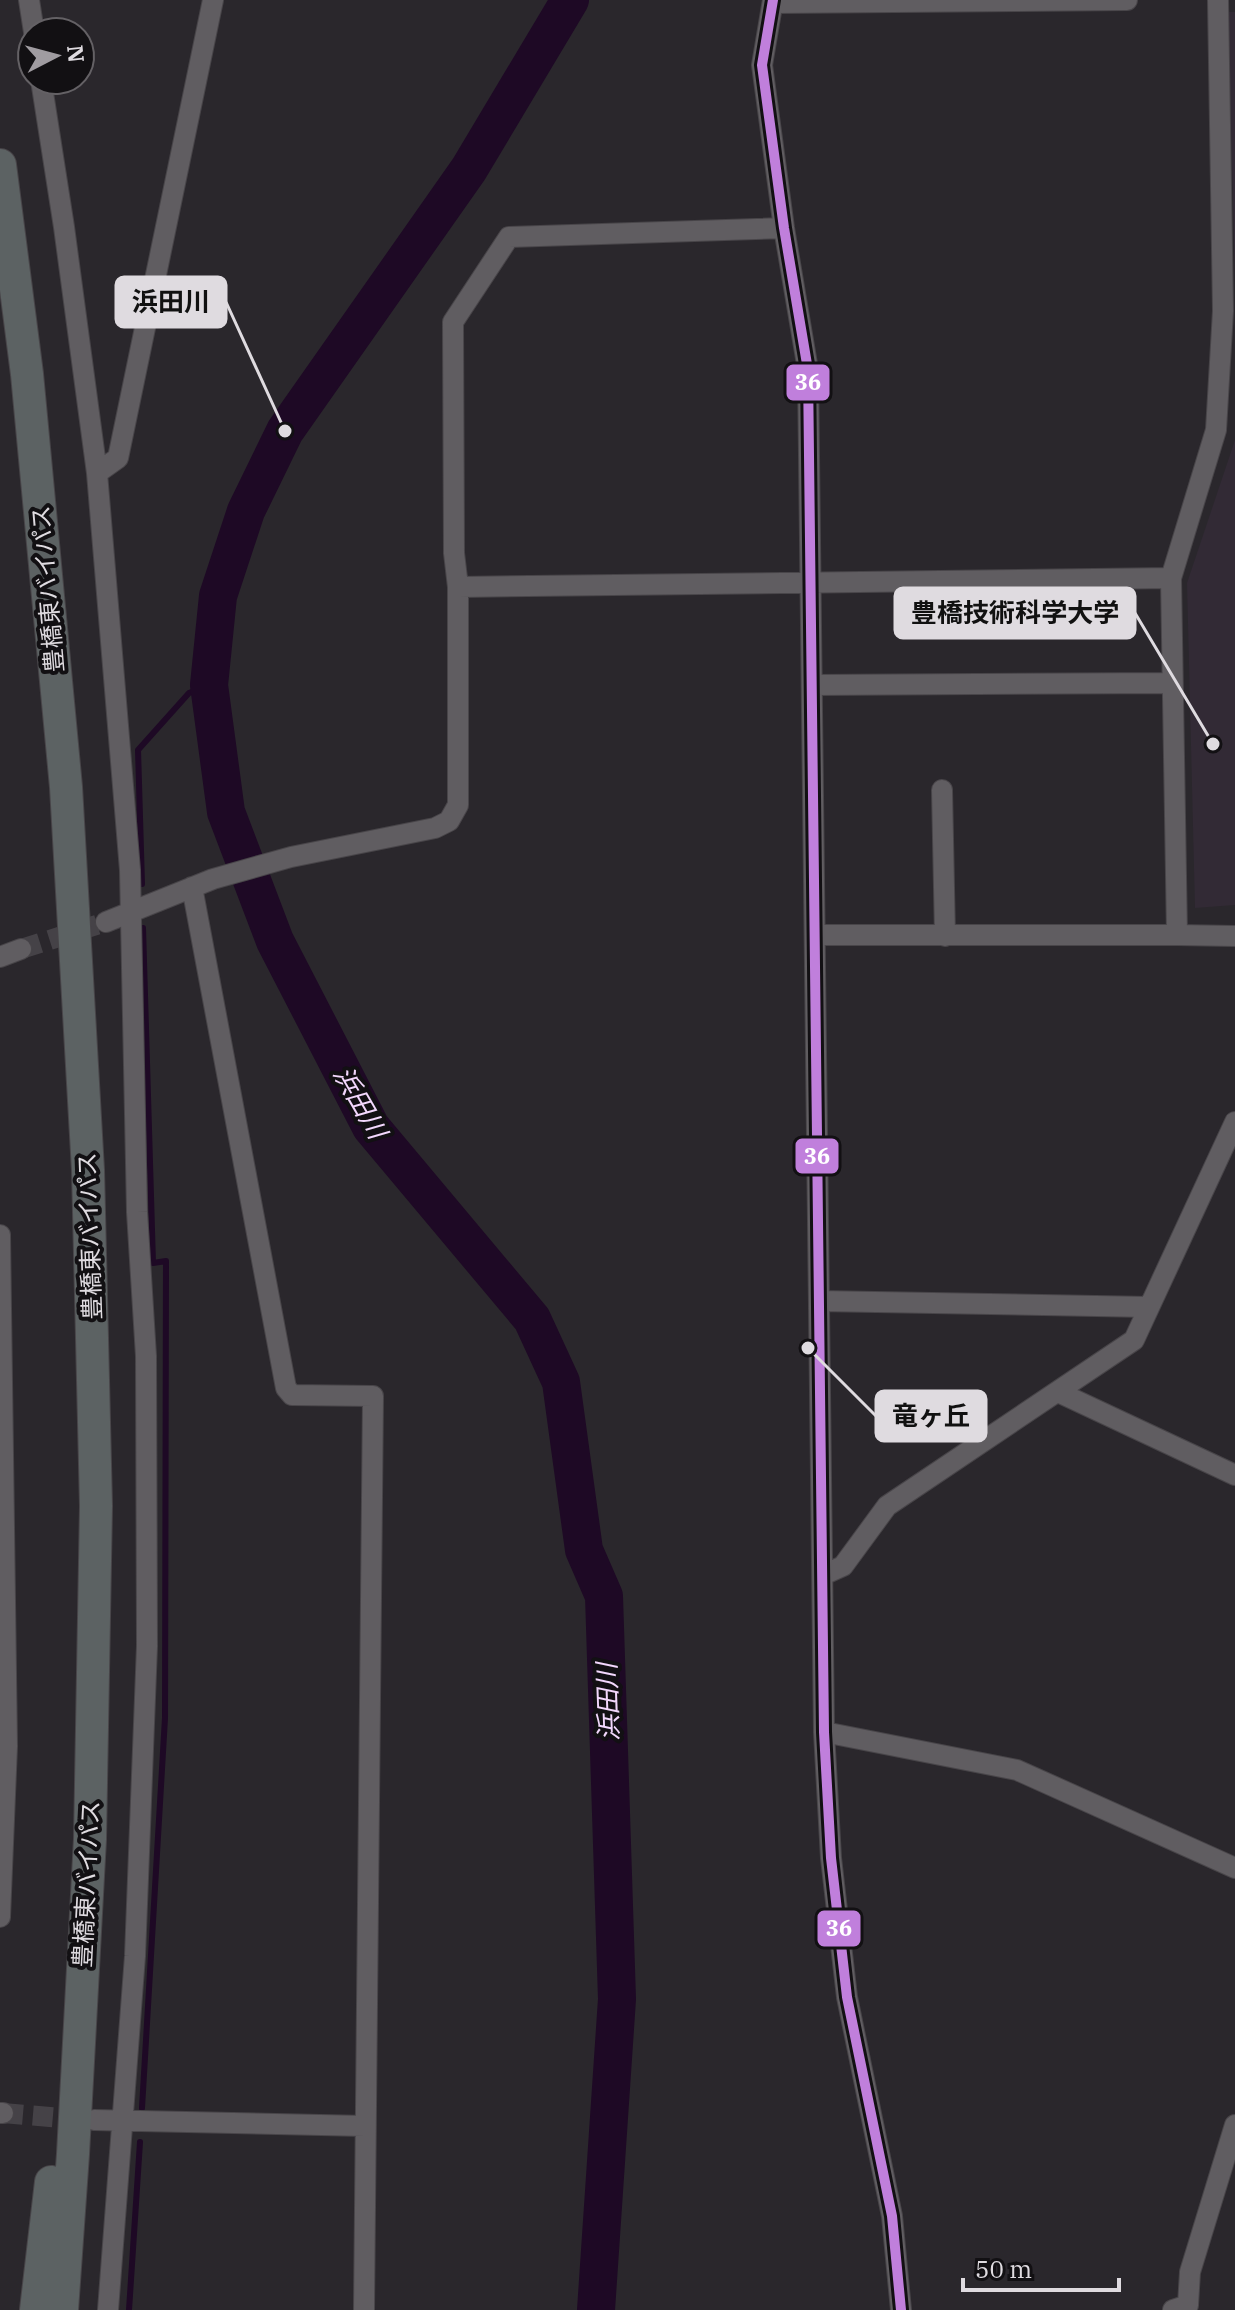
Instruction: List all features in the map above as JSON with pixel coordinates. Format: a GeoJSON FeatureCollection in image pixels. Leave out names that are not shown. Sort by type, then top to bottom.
{"type":"FeatureCollection","features":[{"type":"Feature","properties":{"kind":"highway","name":"豊橋東バイパス"},"geometry":{"type":"LineString","coordinates":[[0,165],[27,374],[64,771],[88,1170],[96,1506],[84,2113],[73,2154],[62,2310]]}},
{"type":"Feature","properties":{"kind":"highway"},"geometry":{"type":"LineString","coordinates":[[36,2310],[50,2185],[84,2113]]}},
{"type":"Feature","properties":{"kind":"highway"},"geometry":{"type":"LineString","coordinates":[[70,2310],[73,2154]]}},
{"type":"Feature","properties":{"kind":"street"},"geometry":{"type":"LineString","coordinates":[[97,473],[118,458],[213,0]]}},
{"type":"Feature","properties":{"kind":"street"},"geometry":{"type":"LineString","coordinates":[[901,2310],[892,2216],[847,1997],[831,1858],[824,1732],[808,370],[784,228],[762,65],[773,2],[1127,0]]}},
{"type":"Feature","properties":{"kind":"street"},"geometry":{"type":"LineString","coordinates":[[1177,935],[1171,578],[1216,430],[1223,311],[1218,0]]}},
{"type":"Feature","properties":{"kind":"street"},"geometry":{"type":"LineString","coordinates":[[44,96],[97,473],[129,854],[137,1212],[146,1356],[147,1646],[135,1956],[108,2310]]}},
{"type":"Feature","properties":{"kind":"street"},"geometry":{"type":"LineString","coordinates":[[106,922],[213,879],[291,857],[435,828],[449,821],[458,805],[453,322],[509,237],[784,228]]}},
{"type":"Feature","properties":{"kind":"street"},"geometry":{"type":"LineString","coordinates":[[458,587],[1171,578]]}},
{"type":"Feature","properties":{"kind":"street"},"geometry":{"type":"LineString","coordinates":[[812,685],[1172,683]]}},
{"type":"Feature","properties":{"kind":"street"},"geometry":{"type":"LineString","coordinates":[[942,790],[945,936]]}},
{"type":"Feature","properties":{"kind":"street"},"geometry":{"type":"LineString","coordinates":[[192,887],[286,1388],[292,1395],[373,1396],[364,2310]]}},
{"type":"Feature","properties":{"kind":"street"},"geometry":{"type":"LineString","coordinates":[[815,935],[1235,936]]}},
{"type":"Feature","properties":{"kind":"street"},"geometry":{"type":"LineString","coordinates":[[0,957],[21,949]]}},
{"type":"Feature","properties":{"kind":"street"},"geometry":{"type":"LineString","coordinates":[[823,1575],[843,1566],[887,1506],[1134,1340],[1235,1122]]}},
{"type":"Feature","properties":{"kind":"street"},"geometry":{"type":"LineString","coordinates":[[0,1235],[7,1746],[0,1917]]}},
{"type":"Feature","properties":{"kind":"street"},"geometry":{"type":"LineString","coordinates":[[819,1301],[1149,1307]]}},
{"type":"Feature","properties":{"kind":"street"},"geometry":{"type":"LineString","coordinates":[[1058,1392],[1235,1475]]}},
{"type":"Feature","properties":{"kind":"street"},"geometry":{"type":"LineString","coordinates":[[824,1732],[1017,1770],[1235,1868]]}},
{"type":"Feature","properties":{"kind":"street"},"geometry":{"type":"LineString","coordinates":[[84,2113],[122,2122],[365,2126]]}},
{"type":"Feature","properties":{"kind":"street"},"geometry":{"type":"LineString","coordinates":[[1183,2308],[1190,2272],[1235,2125]]}},
{"type":"Feature","properties":{"kind":"shaded area"},"geometry":{"type":"Polygon","coordinates":[[[1228,12],[1235,12],[1235,282],[1228,12]]]}},
{"type":"Feature","properties":{"kind":"shaded area"},"geometry":{"type":"Polygon","coordinates":[[[1235,440],[1235,905],[1195,908],[1187,583],[1235,440]]]}},
{"type":"Feature","properties":{"kind":"waterway","name":"浜田川"},"geometry":{"type":"LineString","coordinates":[[570,0],[469,169],[285,431],[246,511],[218,596],[209,685],[226,812],[275,941],[371,1127],[532,1319],[561,1382],[584,1550],[604,1596],[617,1999],[596,2310]]}},
{"type":"Feature","properties":{"kind":"waterway"},"geometry":{"type":"LineString","coordinates":[[142,884],[138,750],[189,693],[209,685]]}},
{"type":"Feature","properties":{"kind":"waterway"},"geometry":{"type":"LineString","coordinates":[[142,2108],[165,1718],[166,1261],[153,1263],[143,928]]}},
{"type":"Feature","properties":{"kind":"waterway"},"geometry":{"type":"LineString","coordinates":[[129,2310],[140,2142]]}},
{"type":"Feature","properties":{"kind":"tunnel"},"geometry":{"type":"LineString","coordinates":[[21,949],[106,922]]}},
{"type":"Feature","properties":{"kind":"tunnel"},"geometry":{"type":"LineString","coordinates":[[3,2113],[86,2120]]}},
{"type":"Feature","properties":{"kind":"transit line","name":"36"},"geometry":{"type":"LineString","coordinates":[[773,0],[762,65],[784,228],[808,370],[824,1732],[831,1858],[847,1997],[892,2216],[901,2310]]}},
{"type":"Feature","properties":{"kind":"place","name":"浜田川"},"geometry":{"type":"Point","coordinates":[285,431]}},
{"type":"Feature","properties":{"kind":"place","name":"豊橋技術科学大学"},"geometry":{"type":"Point","coordinates":[1213,744]}},
{"type":"Feature","properties":{"kind":"place","name":"竜ヶ丘"},"geometry":{"type":"Point","coordinates":[808,1348]}}]}
